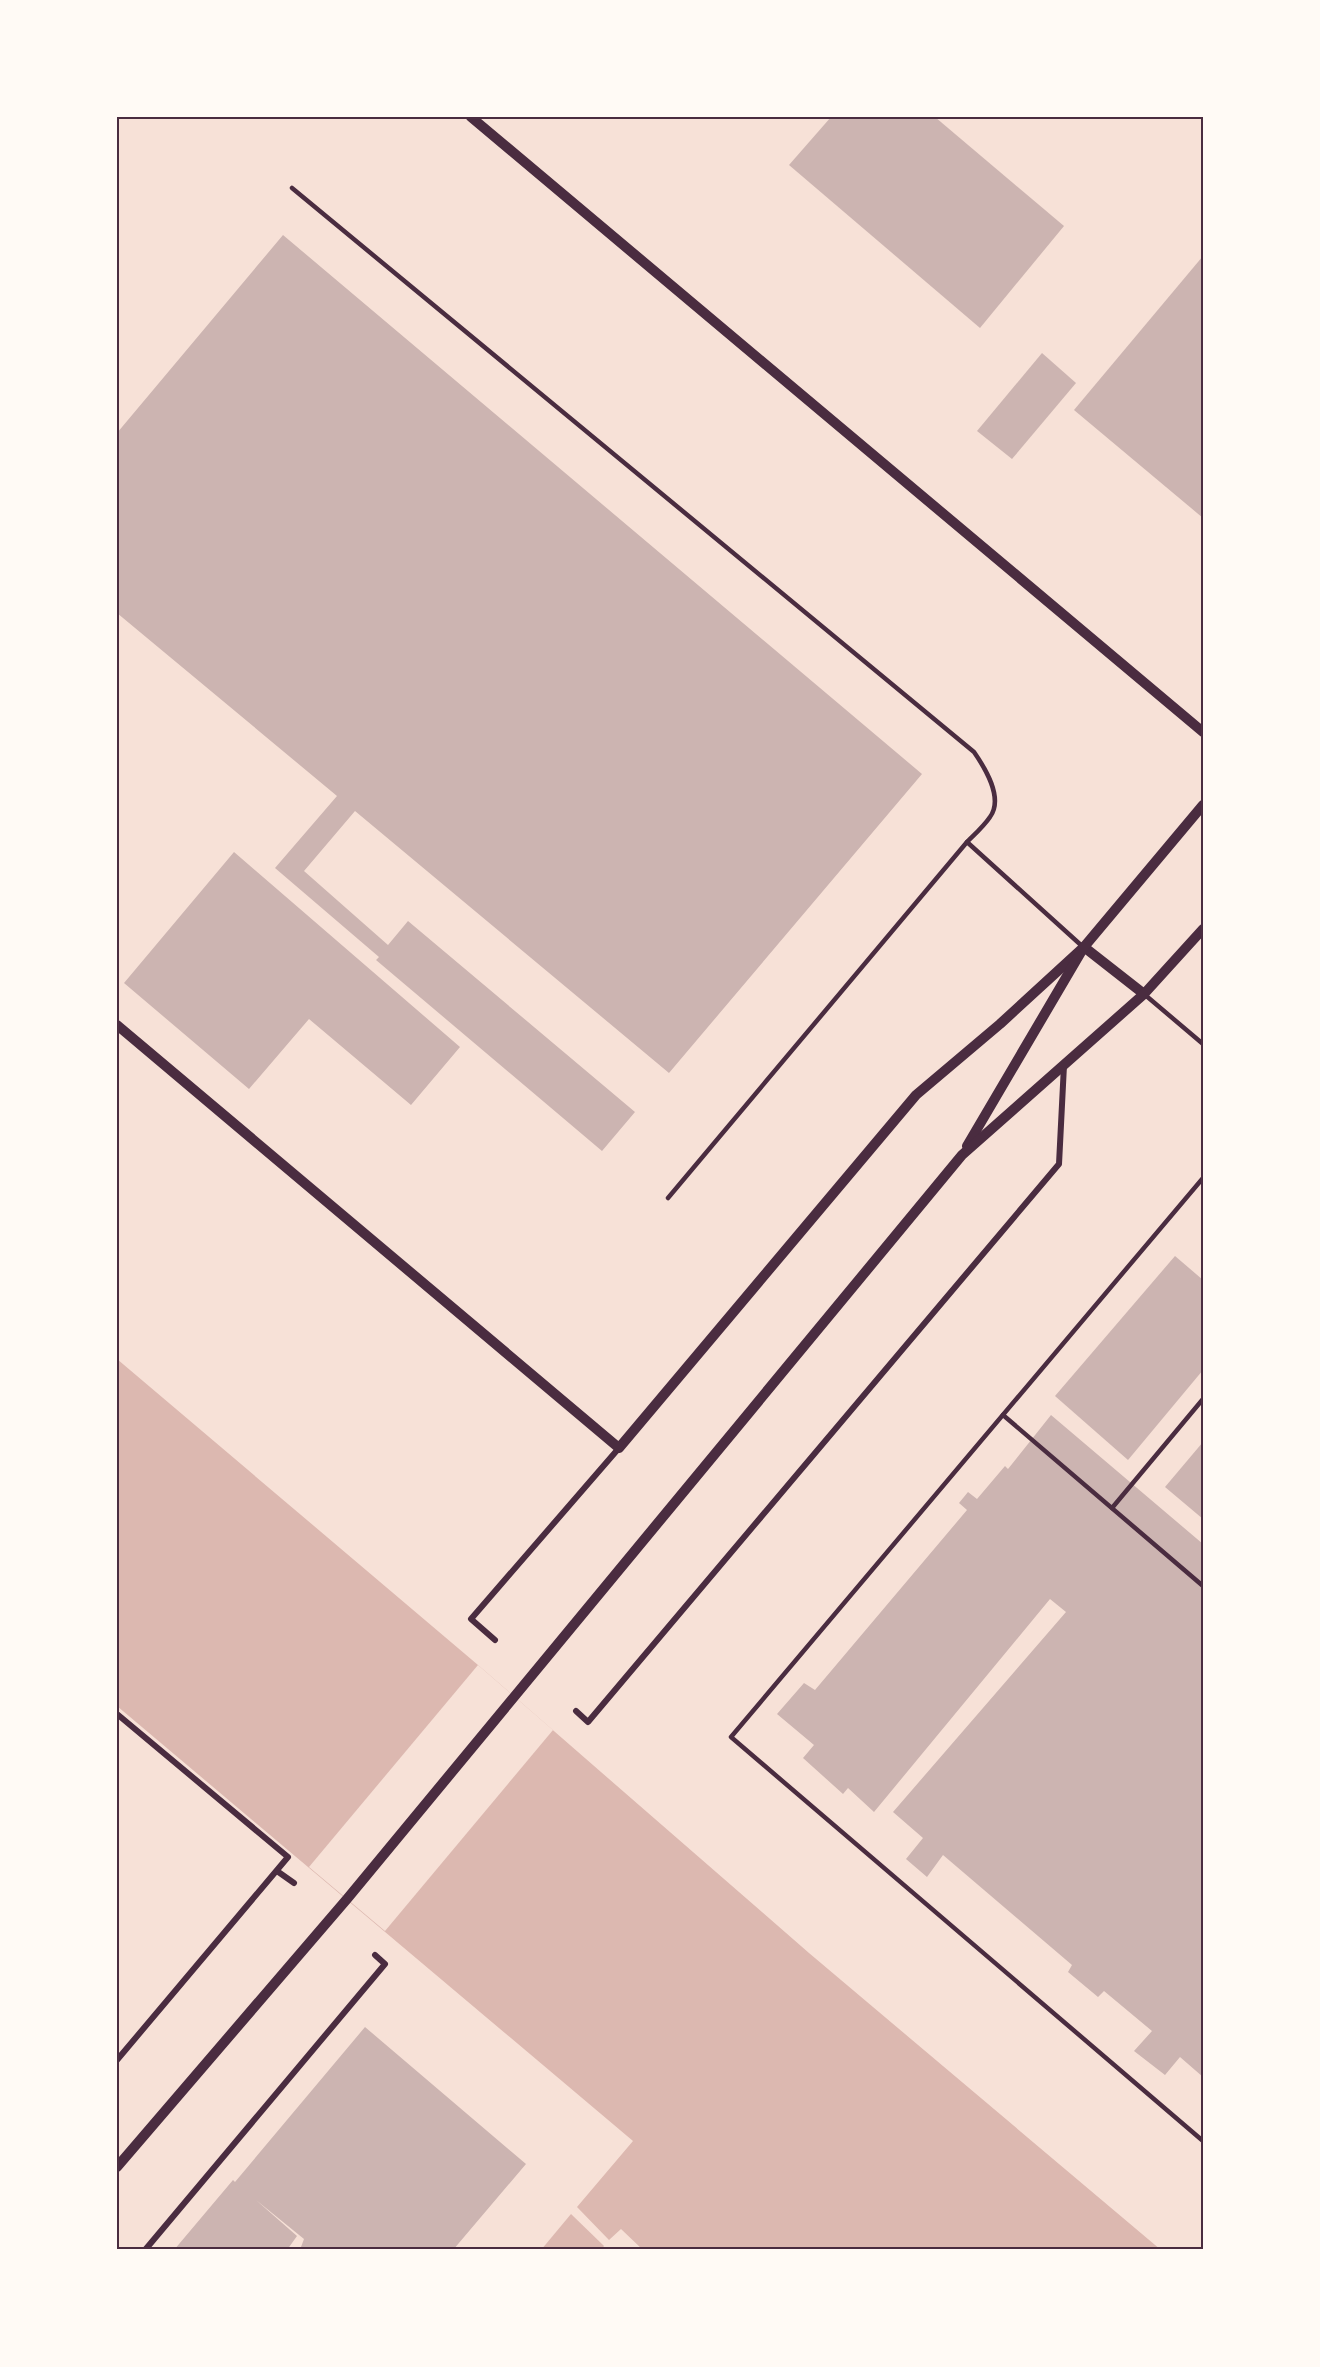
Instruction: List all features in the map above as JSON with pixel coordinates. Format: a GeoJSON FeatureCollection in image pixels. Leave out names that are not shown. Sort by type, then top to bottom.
{"type":"FeatureCollection","features":[{"type":"Feature","properties":{"kind":"street"},"geometry":{"type":"LineString","coordinates":[[471,117],[1203,732]]}},
{"type":"Feature","properties":{"kind":"street"},"geometry":{"type":"LineString","coordinates":[[495,1640],[471,1619],[619,1448],[916,1095],[1000,1024],[1084,947],[1203,805]]}},
{"type":"Feature","properties":{"kind":"street"},"geometry":{"type":"LineString","coordinates":[[117,2167],[347,1899],[962,1155],[1144,994],[1203,929]]}},
{"type":"Feature","properties":{"kind":"street"},"geometry":{"type":"LineString","coordinates":[[1084,947],[1144,994]]}},
{"type":"Feature","properties":{"kind":"street"},"geometry":{"type":"LineString","coordinates":[[962,1155],[1084,947]]}},
{"type":"Feature","properties":{"kind":"street"},"geometry":{"type":"LineString","coordinates":[[117,1025],[619,1448]]}},
{"type":"Feature","properties":{"kind":"street"},"geometry":{"type":"LineString","coordinates":[[576,1711],[588,1722],[1059,1164],[1064,1064]]}},
{"type":"Feature","properties":{"kind":"street"},"geometry":{"type":"LineString","coordinates":[[117,1714],[288,1857],[117,2060]]}},
{"type":"Feature","properties":{"kind":"street"},"geometry":{"type":"LineString","coordinates":[[278,1870],[294,1883]]}},
{"type":"Feature","properties":{"kind":"street"},"geometry":{"type":"LineString","coordinates":[[145,2250],[385,1964],[375,1955]]}},
{"type":"Feature","properties":{"kind":"lane"},"geometry":{"type":"LineString","coordinates":[[292,188],[974,752],[986,769],[994,795],[992,815],[668,1198]]}},
{"type":"Feature","properties":{"kind":"lane"},"geometry":{"type":"LineString","coordinates":[[968,842],[1084,947]]}},
{"type":"Feature","properties":{"kind":"lane"},"geometry":{"type":"LineString","coordinates":[[1144,994],[1203,1044]]}},
{"type":"Feature","properties":{"kind":"lane"},"geometry":{"type":"LineString","coordinates":[[1203,1178],[731,1737],[1203,2141]]}},
{"type":"Feature","properties":{"kind":"lane"},"geometry":{"type":"LineString","coordinates":[[1112,1508],[1203,1399]]}},
{"type":"Feature","properties":{"kind":"lane"},"geometry":{"type":"LineString","coordinates":[[1003,1415],[1203,1586]]}},
{"type":"Feature","properties":{"kind":"shaded area"},"geometry":{"type":"Polygon","coordinates":[[[117,1359],[478,1665],[809,1953],[1161,2250],[643,2250],[621,2229],[609,2240],[577,2207],[633,2141],[117,1706],[117,1359]]]}},
{"type":"Feature","properties":{"kind":"shaded area"},"geometry":{"type":"Polygon","coordinates":[[[571,2214],[604,2246],[601,2250],[541,2250],[571,2214]]]}},
{"type":"Feature","properties":{"kind":"pier"},"geometry":{"type":"Polygon","coordinates":[[[478,1665],[553,1730],[385,1931],[309,1867],[478,1665]]]}},
{"type":"Feature","properties":{"kind":"building"},"geometry":{"type":"Polygon","coordinates":[[[831,117],[935,117],[1064,226],[980,328],[789,165],[831,117]]]}},
{"type":"Feature","properties":{"kind":"building"},"geometry":{"type":"Polygon","coordinates":[[[283,235],[922,774],[669,1073],[355,811],[304,871],[388,945],[408,921],[635,1112],[602,1151],[376,960],[379,957],[275,868],[337,796],[117,613],[117,433],[283,235]]]}},
{"type":"Feature","properties":{"kind":"building"},"geometry":{"type":"Polygon","coordinates":[[[1203,256],[1203,518],[1074,410],[1203,256]]]}},
{"type":"Feature","properties":{"kind":"building"},"geometry":{"type":"Polygon","coordinates":[[[1042,353],[1076,383],[1012,459],[977,431],[1042,353]]]}},
{"type":"Feature","properties":{"kind":"building"},"geometry":{"type":"Polygon","coordinates":[[[234,852],[460,1047],[411,1105],[309,1019],[249,1089],[124,983],[234,852]]]}},
{"type":"Feature","properties":{"kind":"building"},"geometry":{"type":"Polygon","coordinates":[[[1175,1256],[1203,1280],[1203,1370],[1128,1460],[1055,1396],[1175,1256]]]}},
{"type":"Feature","properties":{"kind":"building"},"geometry":{"type":"Polygon","coordinates":[[[1051,1415],[1203,1544],[1203,2077],[1180,2057],[1165,2075],[1134,2051],[1152,2031],[1104,1991],[1098,1997],[1068,1972],[1072,1965],[943,1855],[927,1877],[906,1859],[923,1838],[893,1812],[1066,1612],[1050,1599],[874,1812],[848,1788],[843,1794],[803,1758],[814,1745],[777,1714],[804,1683],[815,1690],[967,1510],[959,1503],[968,1492],[977,1499],[1005,1466],[1008,1469],[1051,1415]]]}},
{"type":"Feature","properties":{"kind":"building"},"geometry":{"type":"Polygon","coordinates":[[[1203,1442],[1203,1519],[1165,1487],[1203,1442]]]}},
{"type":"Feature","properties":{"kind":"building"},"geometry":{"type":"Polygon","coordinates":[[[365,2027],[526,2164],[453,2250],[305,2250],[301,2247],[304,2239],[256,2200],[297,2236],[287,2250],[174,2250],[233,2180],[235,2182],[365,2027]]]}}]}
